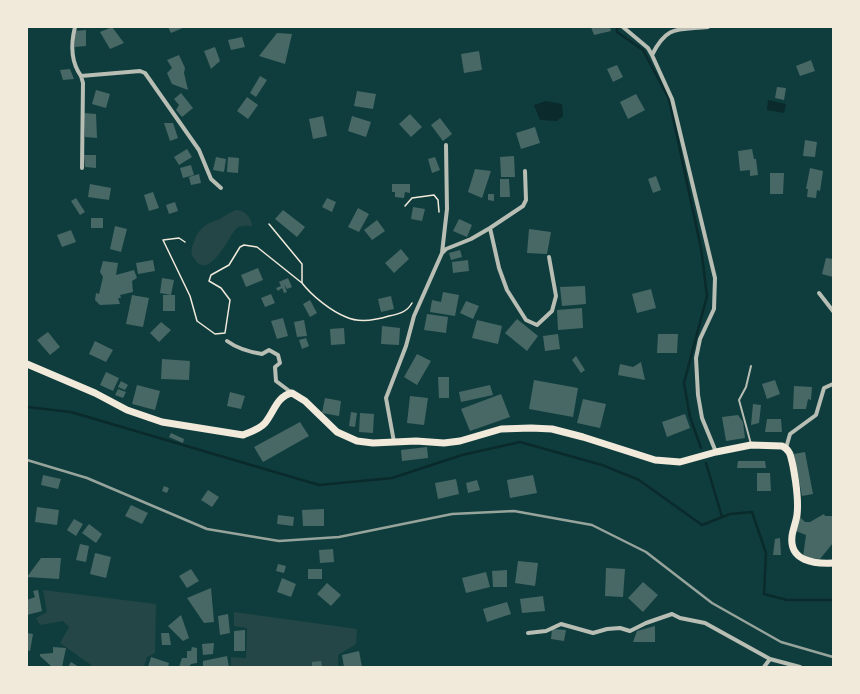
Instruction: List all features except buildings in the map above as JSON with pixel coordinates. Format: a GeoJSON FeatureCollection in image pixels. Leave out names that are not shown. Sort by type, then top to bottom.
{"type":"FeatureCollection","features":[{"type":"Feature","properties":{"kind":"main road"},"geometry":{"type":"LineString","coordinates":[[27,364],[95,393],[127,410],[162,422],[242,435],[253,431],[264,424],[283,397],[292,393],[305,401],[337,432],[357,441],[373,443],[416,441],[444,443],[460,441],[501,428],[552,429],[583,437],[655,460],[667,462],[680,462],[716,452],[751,445],[782,446],[791,454],[797,496],[797,516],[792,537],[792,545],[795,552],[800,558],[808,561],[833,563]]}},
{"type":"Feature","properties":{"kind":"street"},"geometry":{"type":"LineString","coordinates":[[75,27],[72,39],[74,63],[83,83],[82,168]]}},
{"type":"Feature","properties":{"kind":"street"},"geometry":{"type":"LineString","coordinates":[[623,27],[648,48],[672,99],[714,278],[714,309],[700,339],[696,358],[698,395],[702,418],[716,452]]}},
{"type":"Feature","properties":{"kind":"street"},"geometry":{"type":"LineString","coordinates":[[652,55],[659,41],[671,30],[708,27]]}},
{"type":"Feature","properties":{"kind":"street"},"geometry":{"type":"LineString","coordinates":[[81,76],[140,71],[145,73],[199,150],[211,179],[222,188]]}},
{"type":"Feature","properties":{"kind":"street"},"geometry":{"type":"LineString","coordinates":[[394,442],[386,398],[406,346],[414,316],[442,253],[448,210],[446,145]]}},
{"type":"Feature","properties":{"kind":"street"},"geometry":{"type":"LineString","coordinates":[[442,253],[490,228],[522,206],[526,200],[525,171]]}},
{"type":"Feature","properties":{"kind":"street"},"geometry":{"type":"LineString","coordinates":[[490,228],[499,268],[507,290],[526,320],[537,325],[552,311],[556,296],[549,257]]}},
{"type":"Feature","properties":{"kind":"street"},"geometry":{"type":"LineString","coordinates":[[819,293],[833,311]]}},
{"type":"Feature","properties":{"kind":"street"},"geometry":{"type":"LineString","coordinates":[[228,341],[236,348],[262,354],[269,350],[278,356],[280,363],[275,367],[276,381],[292,393]]}},
{"type":"Feature","properties":{"kind":"street"},"geometry":{"type":"LineString","coordinates":[[786,448],[790,434],[816,415],[824,388],[833,384]]}},
{"type":"Feature","properties":{"kind":"street"},"geometry":{"type":"LineString","coordinates":[[528,633],[546,631],[561,624],[593,633],[608,629],[620,628],[630,631],[646,623],[672,614],[680,618],[706,623],[770,659],[800,667]]}},
{"type":"Feature","properties":{"kind":"street"},"geometry":{"type":"LineString","coordinates":[[764,667],[770,659]]}},
{"type":"Feature","properties":{"kind":"lane"},"geometry":{"type":"LineString","coordinates":[[751,366],[746,387],[739,400],[751,445]]}},
{"type":"Feature","properties":{"kind":"path"},"geometry":{"type":"LineString","coordinates":[[405,206],[412,198],[434,195],[438,200],[440,213]]}},
{"type":"Feature","properties":{"kind":"path"},"geometry":{"type":"LineString","coordinates":[[269,224],[302,264],[302,283]]}},
{"type":"Feature","properties":{"kind":"path"},"geometry":{"type":"LineString","coordinates":[[185,242],[179,238],[163,240],[190,296],[197,321],[215,334],[225,333],[230,300],[221,288],[210,281],[210,275],[229,265],[240,247],[244,245],[256,246],[302,283],[311,295],[346,318],[370,320],[396,314]]}},
{"type":"Feature","properties":{"kind":"shaded area"},"geometry":{"type":"Polygon","coordinates":[[[768,100],[786,104],[784,113],[767,110],[768,100]]]}},
{"type":"Feature","properties":{"kind":"shaded area"},"geometry":{"type":"Polygon","coordinates":[[[546,101],[562,104],[563,116],[557,121],[540,120],[534,105],[546,101]]]}},
{"type":"Feature","properties":{"kind":"shaded area"},"geometry":{"type":"Polygon","coordinates":[[[236,210],[242,211],[247,215],[252,226],[242,226],[237,228],[212,262],[206,265],[199,264],[191,252],[198,233],[207,224],[236,210]]]}},
{"type":"Feature","properties":{"kind":"shaded area"},"geometry":{"type":"Polygon","coordinates":[[[43,590],[156,604],[155,653],[147,657],[144,667],[94,667],[60,643],[69,627],[63,621],[40,625],[36,618],[47,612],[43,590]]]}},
{"type":"Feature","properties":{"kind":"shaded area"},"geometry":{"type":"Polygon","coordinates":[[[234,612],[357,629],[356,644],[338,655],[338,667],[231,667],[231,657],[246,658],[247,628],[234,626],[234,612]]]}},
{"type":"Feature","properties":{"kind":"waterway"},"geometry":{"type":"LineString","coordinates":[[617,27],[617,32],[643,50],[669,99],[701,248],[707,296],[684,383],[690,417],[701,448]]}},
{"type":"Feature","properties":{"kind":"waterway"},"geometry":{"type":"LineString","coordinates":[[27,407],[71,412],[319,485],[392,478],[462,455],[520,442],[602,465],[639,480],[702,525],[730,514],[752,512],[766,553],[764,594],[787,600],[833,600]]}},
{"type":"Feature","properties":{"kind":"waterway"},"geometry":{"type":"LineString","coordinates":[[706,463],[722,517]]}},
{"type":"Feature","properties":{"kind":"railway"},"geometry":{"type":"LineString","coordinates":[[27,460],[87,478],[207,529],[279,541],[339,537],[452,514],[514,511],[592,525],[646,552],[712,603],[781,642],[833,657]]}}]}
